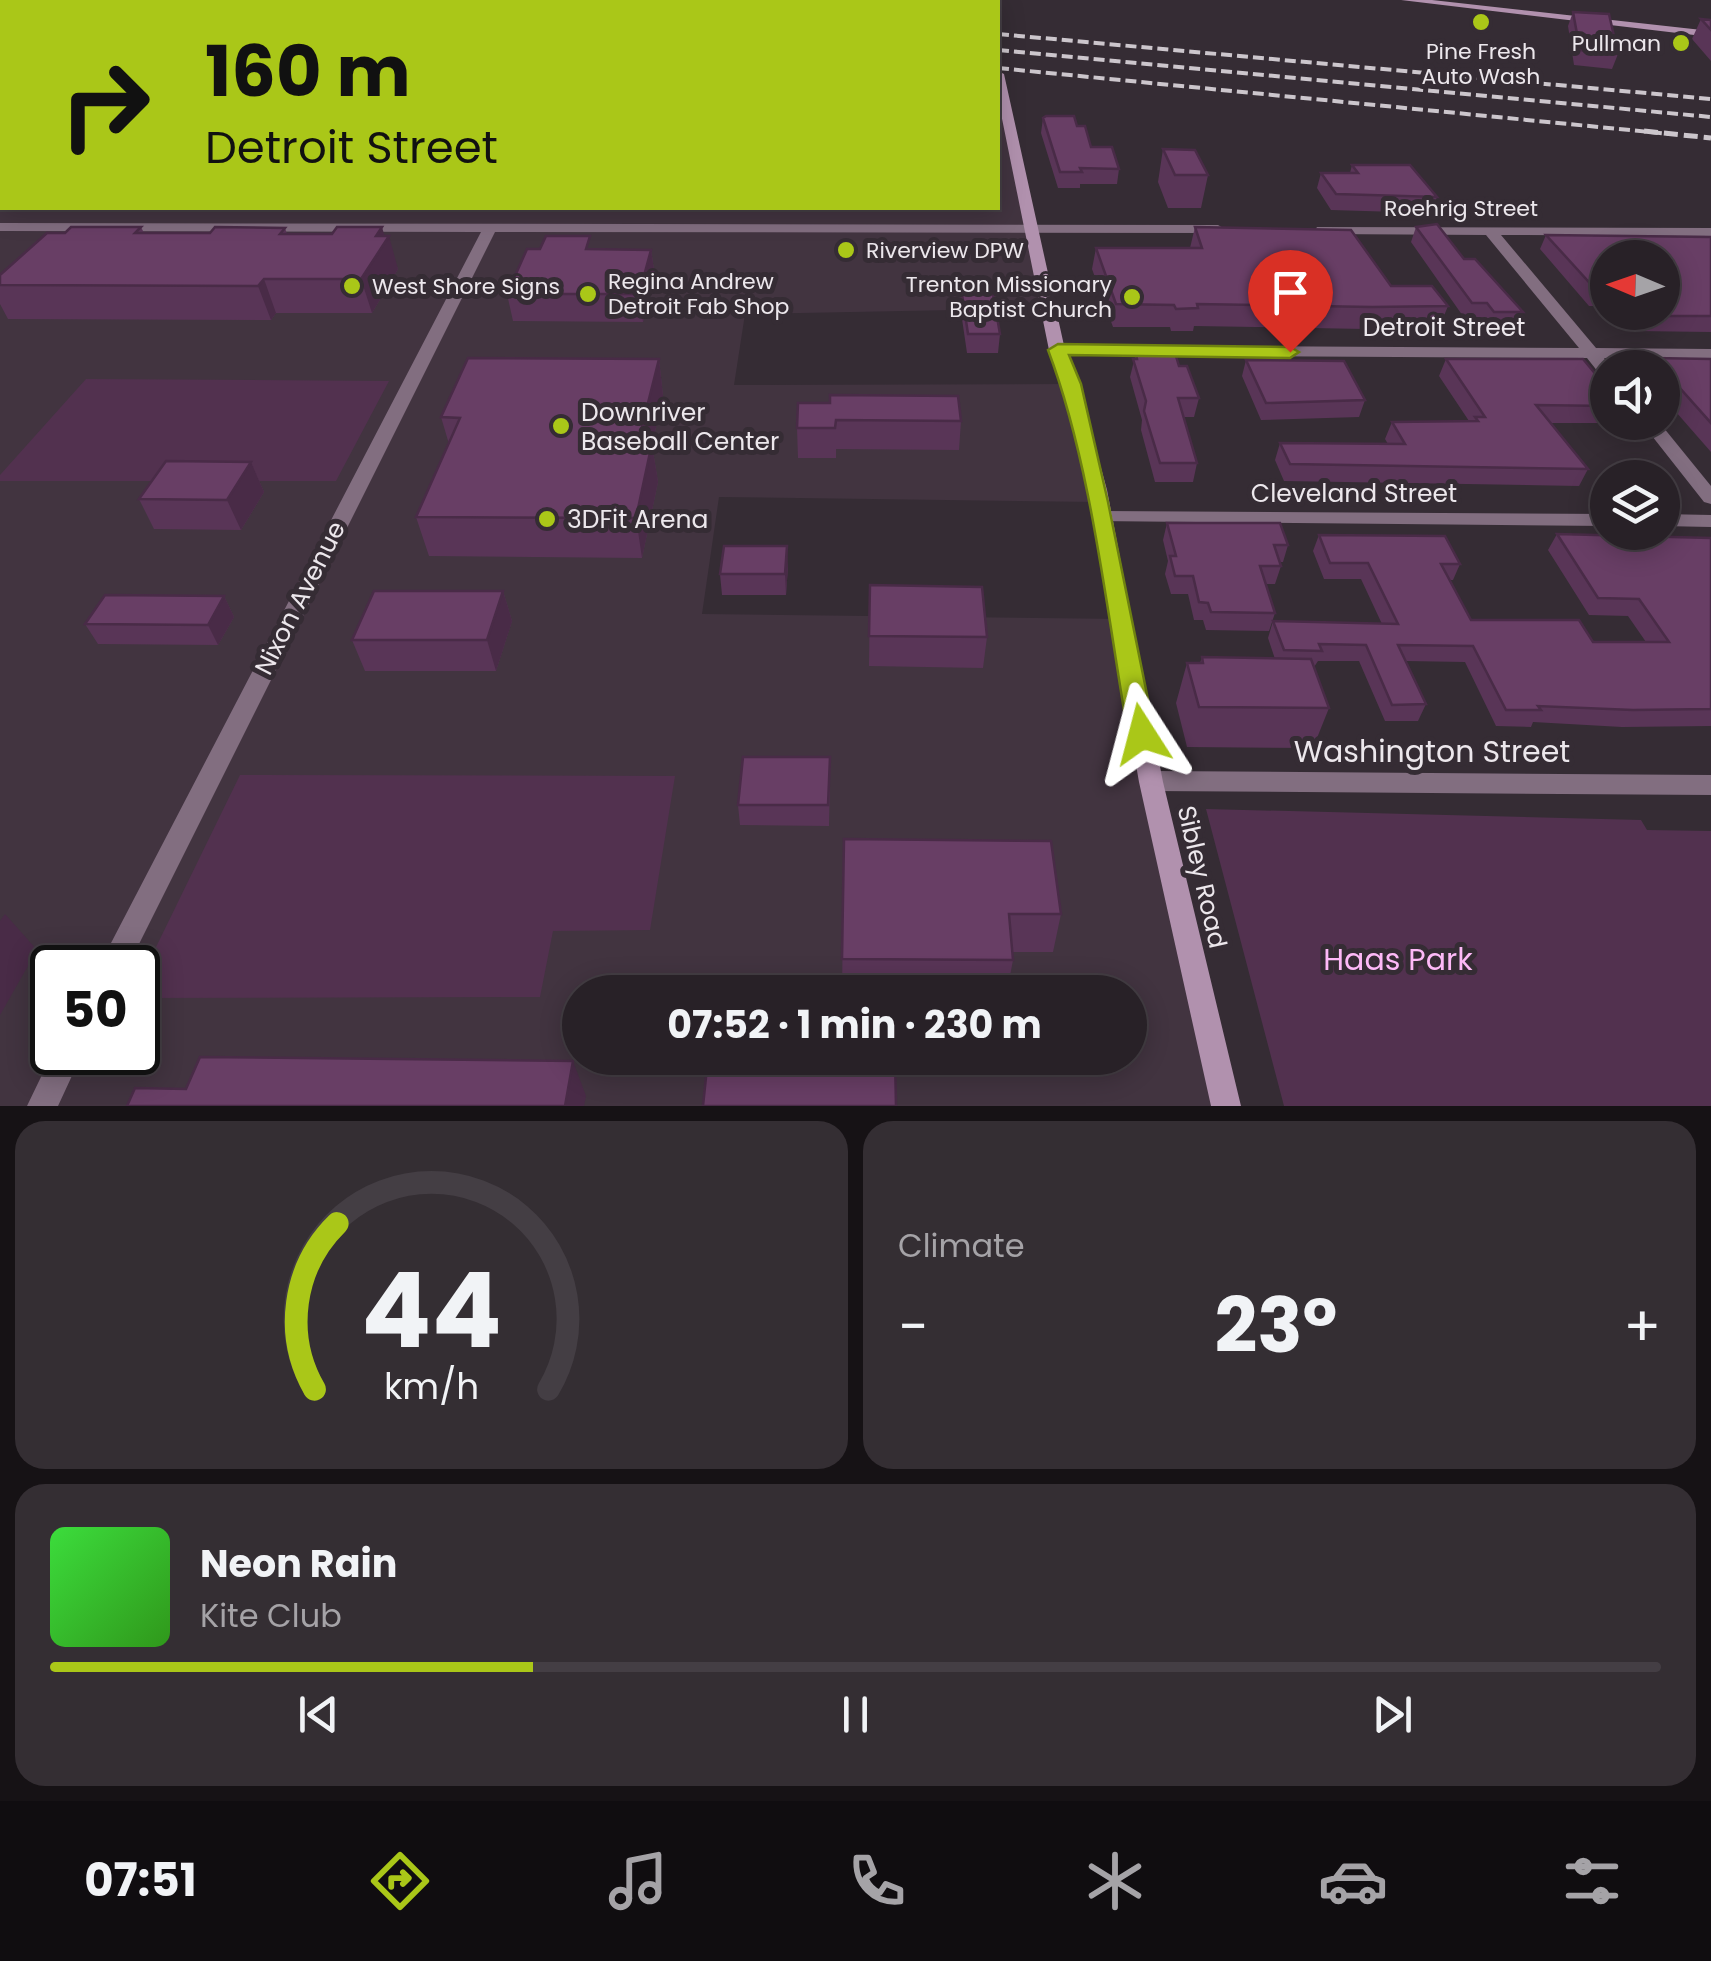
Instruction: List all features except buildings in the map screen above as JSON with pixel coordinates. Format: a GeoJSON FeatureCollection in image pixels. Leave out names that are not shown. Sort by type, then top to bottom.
{"type":"FeatureCollection","features":[{"type":"Feature","properties":{"kind":"main road"},"geometry":{"type":"LineString","coordinates":[[1406,0],[1711,34]]}},
{"type":"Feature","properties":{"kind":"main road"},"geometry":{"type":"LineString","coordinates":[[1476,0],[1711,25]]}},
{"type":"Feature","properties":{"kind":"main road","name":"Sibley Road"},"geometry":{"type":"LineString","coordinates":[[1000,83],[1058,350],[1071,384],[1152,781],[1226,1106]]}},
{"type":"Feature","properties":{"kind":"street"},"geometry":{"type":"LineString","coordinates":[[0,228],[1238,230]]}},
{"type":"Feature","properties":{"kind":"street","name":"Nixon Avenue"},"geometry":{"type":"LineString","coordinates":[[124,945],[489,230]]}},
{"type":"Feature","properties":{"kind":"street","name":"Roehrig Street"},"geometry":{"type":"LineString","coordinates":[[1296,230],[1711,232]]}},
{"type":"Feature","properties":{"kind":"street"},"geometry":{"type":"LineString","coordinates":[[1490,231],[1590,350]]}},
{"type":"Feature","properties":{"kind":"street","name":"Detroit Street"},"geometry":{"type":"LineString","coordinates":[[1058,350],[1590,352]]}},
{"type":"Feature","properties":{"kind":"street","name":"Detroit Street"},"geometry":{"type":"LineString","coordinates":[[1680,353],[1711,354]]}},
{"type":"Feature","properties":{"kind":"street"},"geometry":{"type":"LineString","coordinates":[[1664,440],[1711,498]]}},
{"type":"Feature","properties":{"kind":"street","name":"Cleveland Street"},"geometry":{"type":"LineString","coordinates":[[1100,517],[1590,520]]}},
{"type":"Feature","properties":{"kind":"street"},"geometry":{"type":"LineString","coordinates":[[1680,520],[1711,520]]}},
{"type":"Feature","properties":{"kind":"street","name":"Washington Street"},"geometry":{"type":"LineString","coordinates":[[1152,781],[1711,785]]}},
{"type":"Feature","properties":{"kind":"street"},"geometry":{"type":"LineString","coordinates":[[42,1106],[58,1075]]}},
{"type":"Feature","properties":{"kind":"shaded area"},"geometry":{"type":"Polygon","coordinates":[[[1000,105],[1006,106],[1053,308],[745,314],[734,385],[1071,384],[1098,502],[719,497],[702,614],[1122,619],[1226,1106],[0,1106],[0,210],[1000,210],[1000,105]]]}},
{"type":"Feature","properties":{"kind":"green space"},"geometry":{"type":"Polygon","coordinates":[[[86,379],[389,381],[336,481],[0,481],[0,475],[86,379]]]}},
{"type":"Feature","properties":{"kind":"green space"},"geometry":{"type":"Polygon","coordinates":[[[240,775],[675,776],[650,930],[553,931],[540,997],[160,998],[157,945],[240,775]]]}},
{"type":"Feature","properties":{"kind":"green space","name":"Haas Park"},"geometry":{"type":"Polygon","coordinates":[[[1206,809],[1641,820],[1647,830],[1711,831],[1711,1106],[1284,1106],[1206,809]]]}},
{"type":"Feature","properties":{"kind":"railway"},"geometry":{"type":"LineString","coordinates":[[1000,34],[1711,99]]}},
{"type":"Feature","properties":{"kind":"railway"},"geometry":{"type":"LineString","coordinates":[[1000,50],[1711,117]]}},
{"type":"Feature","properties":{"kind":"railway"},"geometry":{"type":"LineString","coordinates":[[1000,68],[1670,134]]}},
{"type":"Feature","properties":{"kind":"railway"},"geometry":{"type":"LineString","coordinates":[[1644,131],[1711,138]]}},
{"type":"Feature","properties":{"kind":"place","name":"Pine Fresh Auto Wash"},"geometry":{"type":"Point","coordinates":[1481,22]}},
{"type":"Feature","properties":{"kind":"place","name":"Pullman"},"geometry":{"type":"Point","coordinates":[1681,43]}},
{"type":"Feature","properties":{"kind":"place","name":"Riverview DPW"},"geometry":{"type":"Point","coordinates":[846,250]}},
{"type":"Feature","properties":{"kind":"place","name":"West Shore Signs"},"geometry":{"type":"Point","coordinates":[352,286]}},
{"type":"Feature","properties":{"kind":"place","name":"Regina Andrew Detroit Fab Shop"},"geometry":{"type":"Point","coordinates":[588,294]}},
{"type":"Feature","properties":{"kind":"place","name":"Trenton Missionary Baptist Church"},"geometry":{"type":"Point","coordinates":[1132,297]}},
{"type":"Feature","properties":{"kind":"place","name":"Downriver Baseball Center"},"geometry":{"type":"Point","coordinates":[561,426]}},
{"type":"Feature","properties":{"kind":"place","name":"3DFit Arena"},"geometry":{"type":"Point","coordinates":[547,519]}},
{"type":"Feature","properties":{"kind":"route"},"geometry":{"type":"LineString","coordinates":[[1142,734],[1098,502],[1071,384],[1058,350],[1290,352]]}}]}
